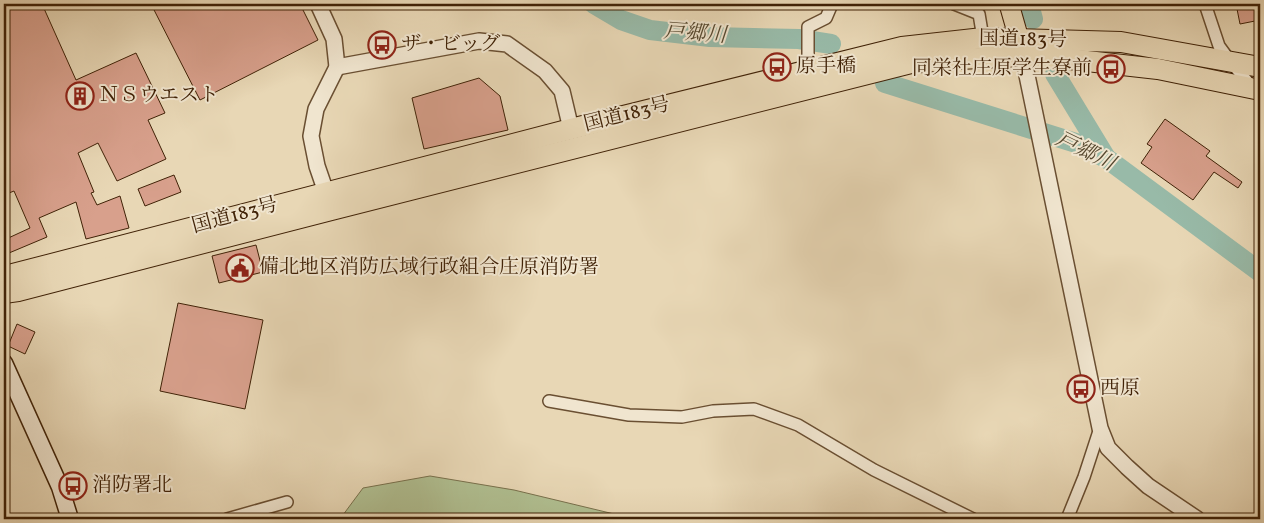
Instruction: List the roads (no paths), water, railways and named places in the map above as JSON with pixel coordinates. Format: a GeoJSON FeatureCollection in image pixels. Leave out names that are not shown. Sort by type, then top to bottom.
{"type":"FeatureCollection","features":[{"type":"Feature","properties":{"kind":"highway","name":"国道183号"},"geometry":{"type":"LineString","coordinates":[[4,293],[18,291],[571,129],[902,47],[983,38],[1069,59],[1158,69],[1258,93]]}},
{"type":"Feature","properties":{"kind":"highway","name":"国道183号"},"geometry":{"type":"LineString","coordinates":[[4,279],[14,274],[911,63],[959,59],[1021,47],[1121,42],[1260,67]]}},
{"type":"Feature","properties":{"kind":"main road"},"geometry":{"type":"LineString","coordinates":[[1009,4],[1021,47]]}},
{"type":"Feature","properties":{"kind":"main road"},"geometry":{"type":"LineString","coordinates":[[4,364],[60,487],[70,519]]}},
{"type":"Feature","properties":{"kind":"street"},"geometry":{"type":"LineString","coordinates":[[318,4],[334,39],[336,66],[316,110],[311,136],[317,166],[329,201]]}},
{"type":"Feature","properties":{"kind":"street"},"geometry":{"type":"LineString","coordinates":[[808,70],[808,27],[826,18],[832,4]]}},
{"type":"Feature","properties":{"kind":"street"},"geometry":{"type":"LineString","coordinates":[[954,4],[979,14],[983,38]]}},
{"type":"Feature","properties":{"kind":"street"},"geometry":{"type":"LineString","coordinates":[[1205,4],[1219,46],[1230,62],[1258,93]]}},
{"type":"Feature","properties":{"kind":"street"},"geometry":{"type":"LineString","coordinates":[[336,66],[479,40],[507,44],[545,71],[562,91],[571,129]]}},
{"type":"Feature","properties":{"kind":"street"},"geometry":{"type":"LineString","coordinates":[[1021,47],[1100,428],[1108,448],[1127,467],[1148,486],[1197,519]]}},
{"type":"Feature","properties":{"kind":"street"},"geometry":{"type":"LineString","coordinates":[[549,401],[629,415],[682,417],[713,411],[754,409],[798,425],[874,470],[973,519]]}},
{"type":"Feature","properties":{"kind":"street"},"geometry":{"type":"LineString","coordinates":[[1066,519],[1084,477],[1100,428]]}},
{"type":"Feature","properties":{"kind":"street"},"geometry":{"type":"LineString","coordinates":[[227,519],[287,502]]}},
{"type":"Feature","properties":{"kind":"waterway","name":"戸郷川"},"geometry":{"type":"LineString","coordinates":[[594,4],[621,20],[650,30],[710,37],[799,39],[831,44]]}},
{"type":"Feature","properties":{"kind":"waterway"},"geometry":{"type":"LineString","coordinates":[[1029,4],[1033,19]]}},
{"type":"Feature","properties":{"kind":"waterway"},"geometry":{"type":"LineString","coordinates":[[1055,74],[1106,158]]}},
{"type":"Feature","properties":{"kind":"waterway","name":"戸郷川"},"geometry":{"type":"LineString","coordinates":[[885,83],[1076,143],[1106,158],[1260,272]]}},
{"type":"Feature","properties":{"kind":"place","name":"ザ・ビッグ"},"geometry":{"type":"Point","coordinates":[382,45]}},
{"type":"Feature","properties":{"kind":"place","name":"原手橋"},"geometry":{"type":"Point","coordinates":[777,67]}},
{"type":"Feature","properties":{"kind":"place","name":"同栄社庄原学生寮前"},"geometry":{"type":"Point","coordinates":[1111,69]}},
{"type":"Feature","properties":{"kind":"place","name":"ＮＳウエスト"},"geometry":{"type":"Point","coordinates":[80,96]}},
{"type":"Feature","properties":{"kind":"place","name":"備北地区消防広域行政組合庄原消防署"},"geometry":{"type":"Point","coordinates":[240,268]}},
{"type":"Feature","properties":{"kind":"place","name":"西原"},"geometry":{"type":"Point","coordinates":[1081,389]}},
{"type":"Feature","properties":{"kind":"place","name":"消防署北"},"geometry":{"type":"Point","coordinates":[73,486]}}]}
